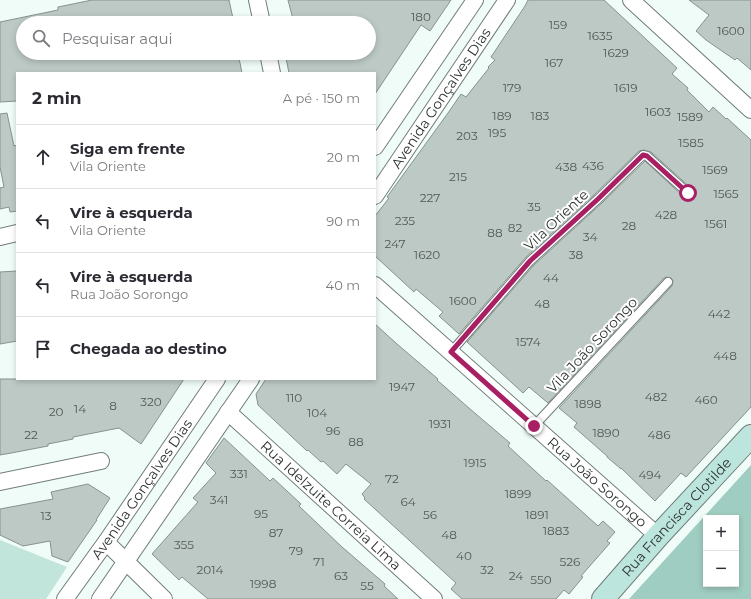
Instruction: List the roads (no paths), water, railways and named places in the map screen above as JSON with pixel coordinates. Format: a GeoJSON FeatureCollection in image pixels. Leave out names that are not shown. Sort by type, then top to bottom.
{"type":"FeatureCollection","features":[{"type":"Feature","properties":{"kind":"street"},"geometry":{"type":"LineString","coordinates":[[258,0],[261,16]]}},
{"type":"Feature","properties":{"kind":"street","name":"Avenida Gonçalves Dias"},"geometry":{"type":"LineString","coordinates":[[376,146],[475,0]]}},
{"type":"Feature","properties":{"kind":"street","name":"Avenida Gonçalves Dias"},"geometry":{"type":"LineString","coordinates":[[376,195],[507,0]]}},
{"type":"Feature","properties":{"kind":"street"},"geometry":{"type":"LineString","coordinates":[[631,0],[751,110]]}},
{"type":"Feature","properties":{"kind":"street"},"geometry":{"type":"LineString","coordinates":[[269,60],[272,72]]}},
{"type":"Feature","properties":{"kind":"street"},"geometry":{"type":"LineString","coordinates":[[0,237],[16,233]]}},
{"type":"Feature","properties":{"kind":"street","name":"Rua João Sorongo"},"geometry":{"type":"LineString","coordinates":[[376,286],[658,536]]}},
{"type":"Feature","properties":{"kind":"street","name":"Avenida Gonçalves Dias"},"geometry":{"type":"LineString","coordinates":[[65,599],[106,542],[216,380]]}},
{"type":"Feature","properties":{"kind":"street","name":"Avenida Gonçalves Dias"},"geometry":{"type":"LineString","coordinates":[[100,599],[250,380]]}},
{"type":"Feature","properties":{"kind":"street","name":"Rua Idelzuite Correia Lima"},"geometry":{"type":"LineString","coordinates":[[228,412],[434,599]]}},
{"type":"Feature","properties":{"kind":"street","name":"Rua Francisca Clotilde"},"geometry":{"type":"LineString","coordinates":[[603,599],[658,536],[751,436]]}},
{"type":"Feature","properties":{"kind":"street"},"geometry":{"type":"LineString","coordinates":[[0,482],[101,461]]}},
{"type":"Feature","properties":{"kind":"street"},"geometry":{"type":"LineString","coordinates":[[106,542],[164,599]]}},
{"type":"Feature","properties":{"kind":"lane","name":"Vila Oriente"},"geometry":{"type":"LineString","coordinates":[[451,352],[530,261],[598,199],[643,155],[647,156],[688,193]]}},
{"type":"Feature","properties":{"kind":"lane","name":"Vila João Sorongo"},"geometry":{"type":"LineString","coordinates":[[534,426],[668,282]]}}]}
